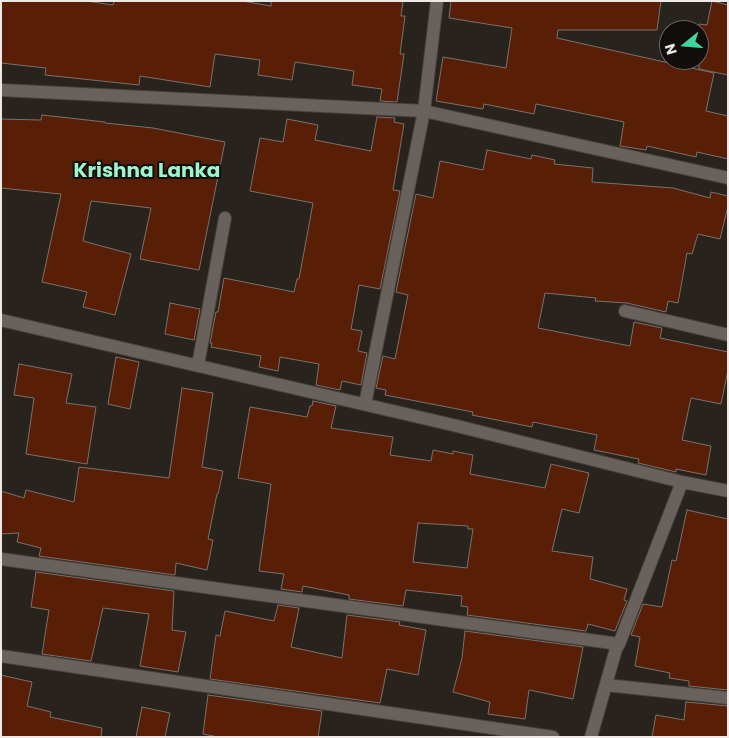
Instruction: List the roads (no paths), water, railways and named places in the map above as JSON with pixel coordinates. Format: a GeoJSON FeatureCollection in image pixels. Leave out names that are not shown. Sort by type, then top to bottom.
{"type":"FeatureCollection","features":[{"type":"Feature","properties":{"kind":"street"},"geometry":{"type":"LineString","coordinates":[[365,404],[424,111],[436,1]]}},
{"type":"Feature","properties":{"kind":"street"},"geometry":{"type":"LineString","coordinates":[[1,90],[424,111],[728,178]]}},
{"type":"Feature","properties":{"kind":"street"},"geometry":{"type":"LineString","coordinates":[[198,365],[225,218]]}},
{"type":"Feature","properties":{"kind":"street"},"geometry":{"type":"LineString","coordinates":[[625,311],[728,335]]}},
{"type":"Feature","properties":{"kind":"street"},"geometry":{"type":"LineString","coordinates":[[1,320],[365,404],[682,482],[728,491]]}},
{"type":"Feature","properties":{"kind":"street"},"geometry":{"type":"LineString","coordinates":[[591,737],[616,649],[682,482]]}},
{"type":"Feature","properties":{"kind":"street"},"geometry":{"type":"LineString","coordinates":[[1,559],[619,644]]}},
{"type":"Feature","properties":{"kind":"street"},"geometry":{"type":"LineString","coordinates":[[1,656],[553,737]]}},
{"type":"Feature","properties":{"kind":"street"},"geometry":{"type":"LineString","coordinates":[[606,685],[728,698]]}},
{"type":"Feature","properties":{"kind":"district","name":"Krishna Lanka"},"geometry":{"type":"Point","coordinates":[147,172]}}]}
